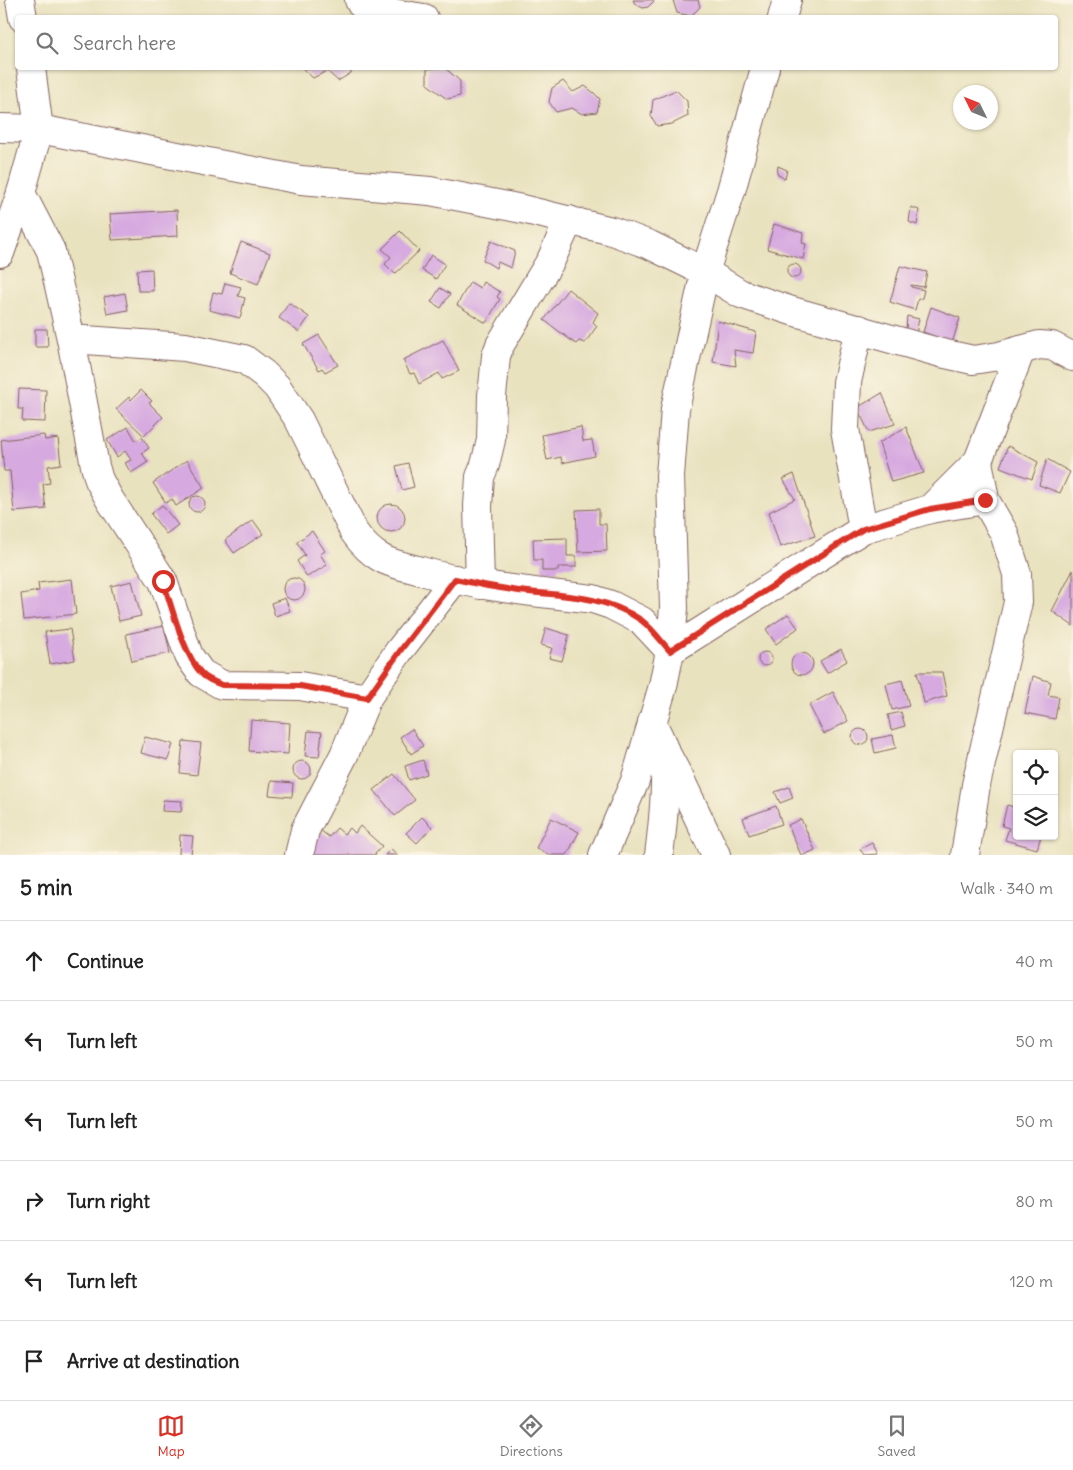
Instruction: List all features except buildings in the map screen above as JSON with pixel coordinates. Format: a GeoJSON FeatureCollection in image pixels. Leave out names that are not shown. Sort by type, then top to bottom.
{"type":"FeatureCollection","features":[{"type":"Feature","properties":{"kind":"street"},"geometry":{"type":"LineString","coordinates":[[20,0],[22,15]]}},
{"type":"Feature","properties":{"kind":"street"},"geometry":{"type":"LineString","coordinates":[[359,0],[367,9],[405,15]]}},
{"type":"Feature","properties":{"kind":"street"},"geometry":{"type":"LineString","coordinates":[[783,15],[787,0]]}},
{"type":"Feature","properties":{"kind":"street"},"geometry":{"type":"LineString","coordinates":[[0,253],[21,193],[39,129],[31,70]]}},
{"type":"Feature","properties":{"kind":"street"},"geometry":{"type":"LineString","coordinates":[[659,855],[664,793],[657,734],[670,651],[674,608],[670,476],[675,409],[705,272],[731,191],[764,70]]}},
{"type":"Feature","properties":{"kind":"street"},"geometry":{"type":"LineString","coordinates":[[0,128],[39,129],[301,180],[430,191],[522,209],[612,231],[642,242],[705,272],[741,294],[792,311],[941,353],[973,360],[999,356],[1039,344],[1052,346],[1073,357]]}},
{"type":"Feature","properties":{"kind":"street"},"geometry":{"type":"LineString","coordinates":[[21,193],[52,251],[99,480],[163,581],[190,656],[202,674],[222,685],[300,686],[367,698]]}},
{"type":"Feature","properties":{"kind":"street"},"geometry":{"type":"LineString","coordinates":[[299,855],[305,830],[344,755],[367,698],[400,651],[467,582],[480,478],[491,440],[492,396],[496,356],[500,345],[551,260],[569,220]]}},
{"type":"Feature","properties":{"kind":"street"},"geometry":{"type":"LineString","coordinates":[[858,329],[847,382],[845,429],[863,529]]}},
{"type":"Feature","properties":{"kind":"street"},"geometry":{"type":"LineString","coordinates":[[71,339],[185,347],[244,359],[278,387],[299,420],[354,532],[361,542],[380,558],[467,582],[593,598],[642,621],[670,651]]}},
{"type":"Feature","properties":{"kind":"street"},"geometry":{"type":"LineString","coordinates":[[930,509],[978,461],[1021,350]]}},
{"type":"Feature","properties":{"kind":"street"},"geometry":{"type":"LineString","coordinates":[[965,855],[976,786],[1018,602],[1017,574],[1004,533],[985,500],[978,461]]}},
{"type":"Feature","properties":{"kind":"street"},"geometry":{"type":"LineString","coordinates":[[670,651],[863,529],[930,509],[985,500]]}},
{"type":"Feature","properties":{"kind":"street"},"geometry":{"type":"LineString","coordinates":[[603,855],[634,781],[657,734]]}},
{"type":"Feature","properties":{"kind":"street"},"geometry":{"type":"LineString","coordinates":[[657,734],[716,855]]}},
{"type":"Feature","properties":{"kind":"route"},"geometry":{"type":"LineString","coordinates":[[163,581],[190,656],[202,674],[210,680],[222,685],[300,686],[367,698],[455,579],[518,591],[593,598],[642,621],[670,651],[863,529],[930,509],[985,500]]}}]}
